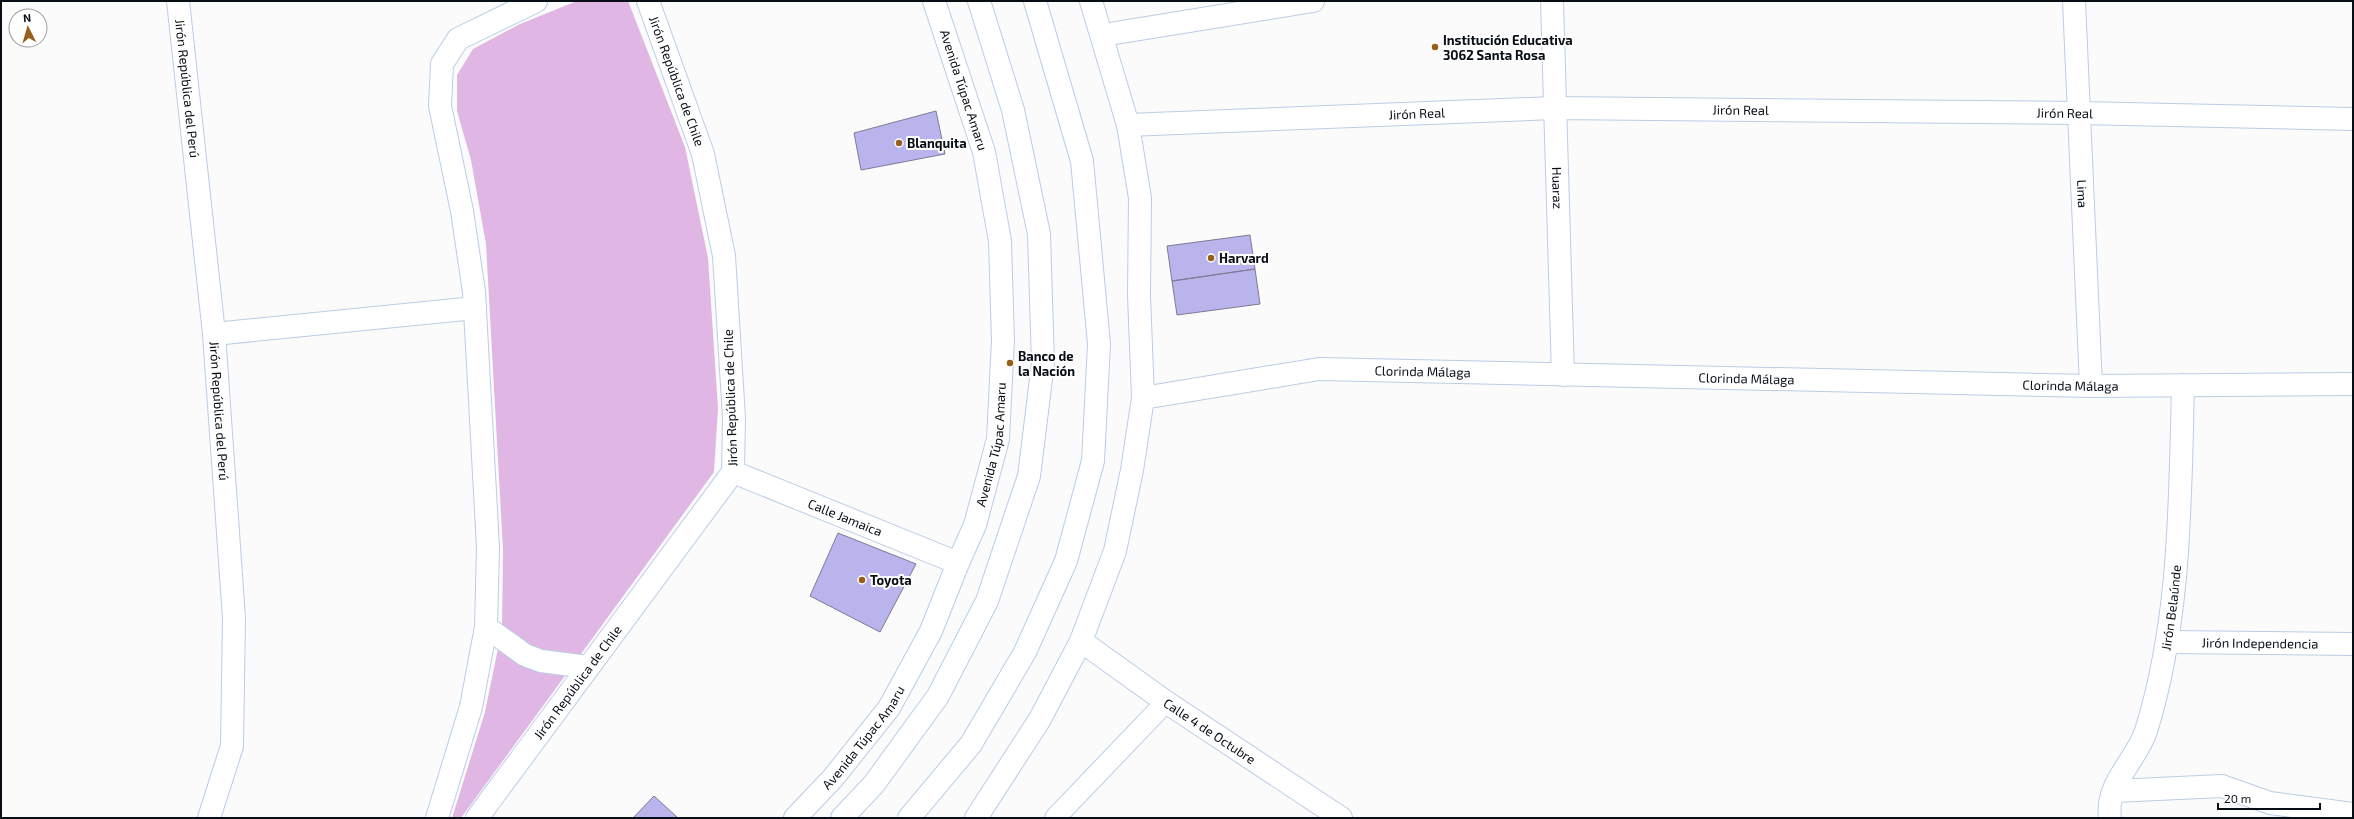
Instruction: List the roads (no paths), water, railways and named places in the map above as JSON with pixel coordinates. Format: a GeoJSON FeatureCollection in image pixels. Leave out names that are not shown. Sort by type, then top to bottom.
{"type":"FeatureCollection","features":[{"type":"Feature","properties":{"kind":"main road","name":"Jirón República del Perú"},"geometry":{"type":"LineString","coordinates":[[178,1],[214,334],[234,633],[232,746],[209,818]]}},
{"type":"Feature","properties":{"kind":"main road"},"geometry":{"type":"LineString","coordinates":[[437,818],[471,707],[486,627],[488,547],[475,308],[462,211],[440,106],[442,64],[458,40],[536,1]]}},
{"type":"Feature","properties":{"kind":"main road","name":"Jirón República de Chile"},"geometry":{"type":"LineString","coordinates":[[477,818],[733,472],[734,418],[724,256],[703,154],[648,1]]}},
{"type":"Feature","properties":{"kind":"main road","name":"Avenida Túpac Amaru"},"geometry":{"type":"LineString","coordinates":[[795,818],[833,778],[889,708],[931,631],[975,525],[998,439],[1003,340],[1000,241],[984,152],[934,1]]}},
{"type":"Feature","properties":{"kind":"main road"},"geometry":{"type":"LineString","coordinates":[[842,818],[874,784],[938,696],[987,601],[1029,476],[1043,363],[1039,234],[1014,110],[979,1]]}},
{"type":"Feature","properties":{"kind":"main road"},"geometry":{"type":"LineString","coordinates":[[909,818],[971,744],[1025,652],[1066,561],[1093,461],[1099,344],[1082,161],[1036,1]]}},
{"type":"Feature","properties":{"kind":"main road"},"geometry":{"type":"LineString","coordinates":[[976,818],[1040,720],[1081,641],[1115,551],[1132,470],[1143,398],[1139,295],[1140,198],[1128,125],[1103,35],[1091,1]]}},
{"type":"Feature","properties":{"kind":"main road"},"geometry":{"type":"LineString","coordinates":[[1103,35],[1313,1]]}},
{"type":"Feature","properties":{"kind":"main road","name":"Huaraz"},"geometry":{"type":"LineString","coordinates":[[1552,1],[1563,375]]}},
{"type":"Feature","properties":{"kind":"main road","name":"Lima"},"geometry":{"type":"LineString","coordinates":[[2074,1],[2091,386]]}},
{"type":"Feature","properties":{"kind":"main road","name":"Jirón Real"},"geometry":{"type":"LineString","coordinates":[[1128,125],[1554,108],[2079,114],[2353,119]]}},
{"type":"Feature","properties":{"kind":"main road"},"geometry":{"type":"LineString","coordinates":[[214,334],[475,308]]}},
{"type":"Feature","properties":{"kind":"main road","name":"Clorinda Málaga"},"geometry":{"type":"LineString","coordinates":[[1143,398],[1319,369],[2091,386],[2353,384]]}},
{"type":"Feature","properties":{"kind":"main road","name":"Jirón Belaúnde"},"geometry":{"type":"LineString","coordinates":[[2110,818],[2109,811],[2119,775],[2134,758],[2146,731],[2167,642],[2175,588],[2180,528],[2183,385]]}},
{"type":"Feature","properties":{"kind":"main road","name":"Calle Jamaica"},"geometry":{"type":"LineString","coordinates":[[733,472],[958,563]]}},
{"type":"Feature","properties":{"kind":"main road"},"geometry":{"type":"LineString","coordinates":[[486,627],[525,655],[541,662],[588,668]]}},
{"type":"Feature","properties":{"kind":"main road","name":"Calle 4 de Octubre"},"geometry":{"type":"LineString","coordinates":[[1081,641],[1166,702],[1341,818]]}},
{"type":"Feature","properties":{"kind":"main road","name":"Jirón Independencia"},"geometry":{"type":"LineString","coordinates":[[2167,642],[2353,644]]}},
{"type":"Feature","properties":{"kind":"main road"},"geometry":{"type":"LineString","coordinates":[[2114,791],[2222,786],[2270,803],[2353,814]]}},
{"type":"Feature","properties":{"kind":"lane"},"geometry":{"type":"LineString","coordinates":[[1055,818],[1166,702]]}},
{"type":"Feature","properties":{"kind":"place","name":"Institución Educativa 3062 Santa Rosa"},"geometry":{"type":"Point","coordinates":[1435,47]}},
{"type":"Feature","properties":{"kind":"place","name":"Blanquita"},"geometry":{"type":"Point","coordinates":[899,143]}},
{"type":"Feature","properties":{"kind":"place","name":"Harvard"},"geometry":{"type":"Point","coordinates":[1211,258]}},
{"type":"Feature","properties":{"kind":"place","name":"Banco de la Nación"},"geometry":{"type":"Point","coordinates":[1010,363]}},
{"type":"Feature","properties":{"kind":"place","name":"Toyota"},"geometry":{"type":"Point","coordinates":[862,580]}}]}
